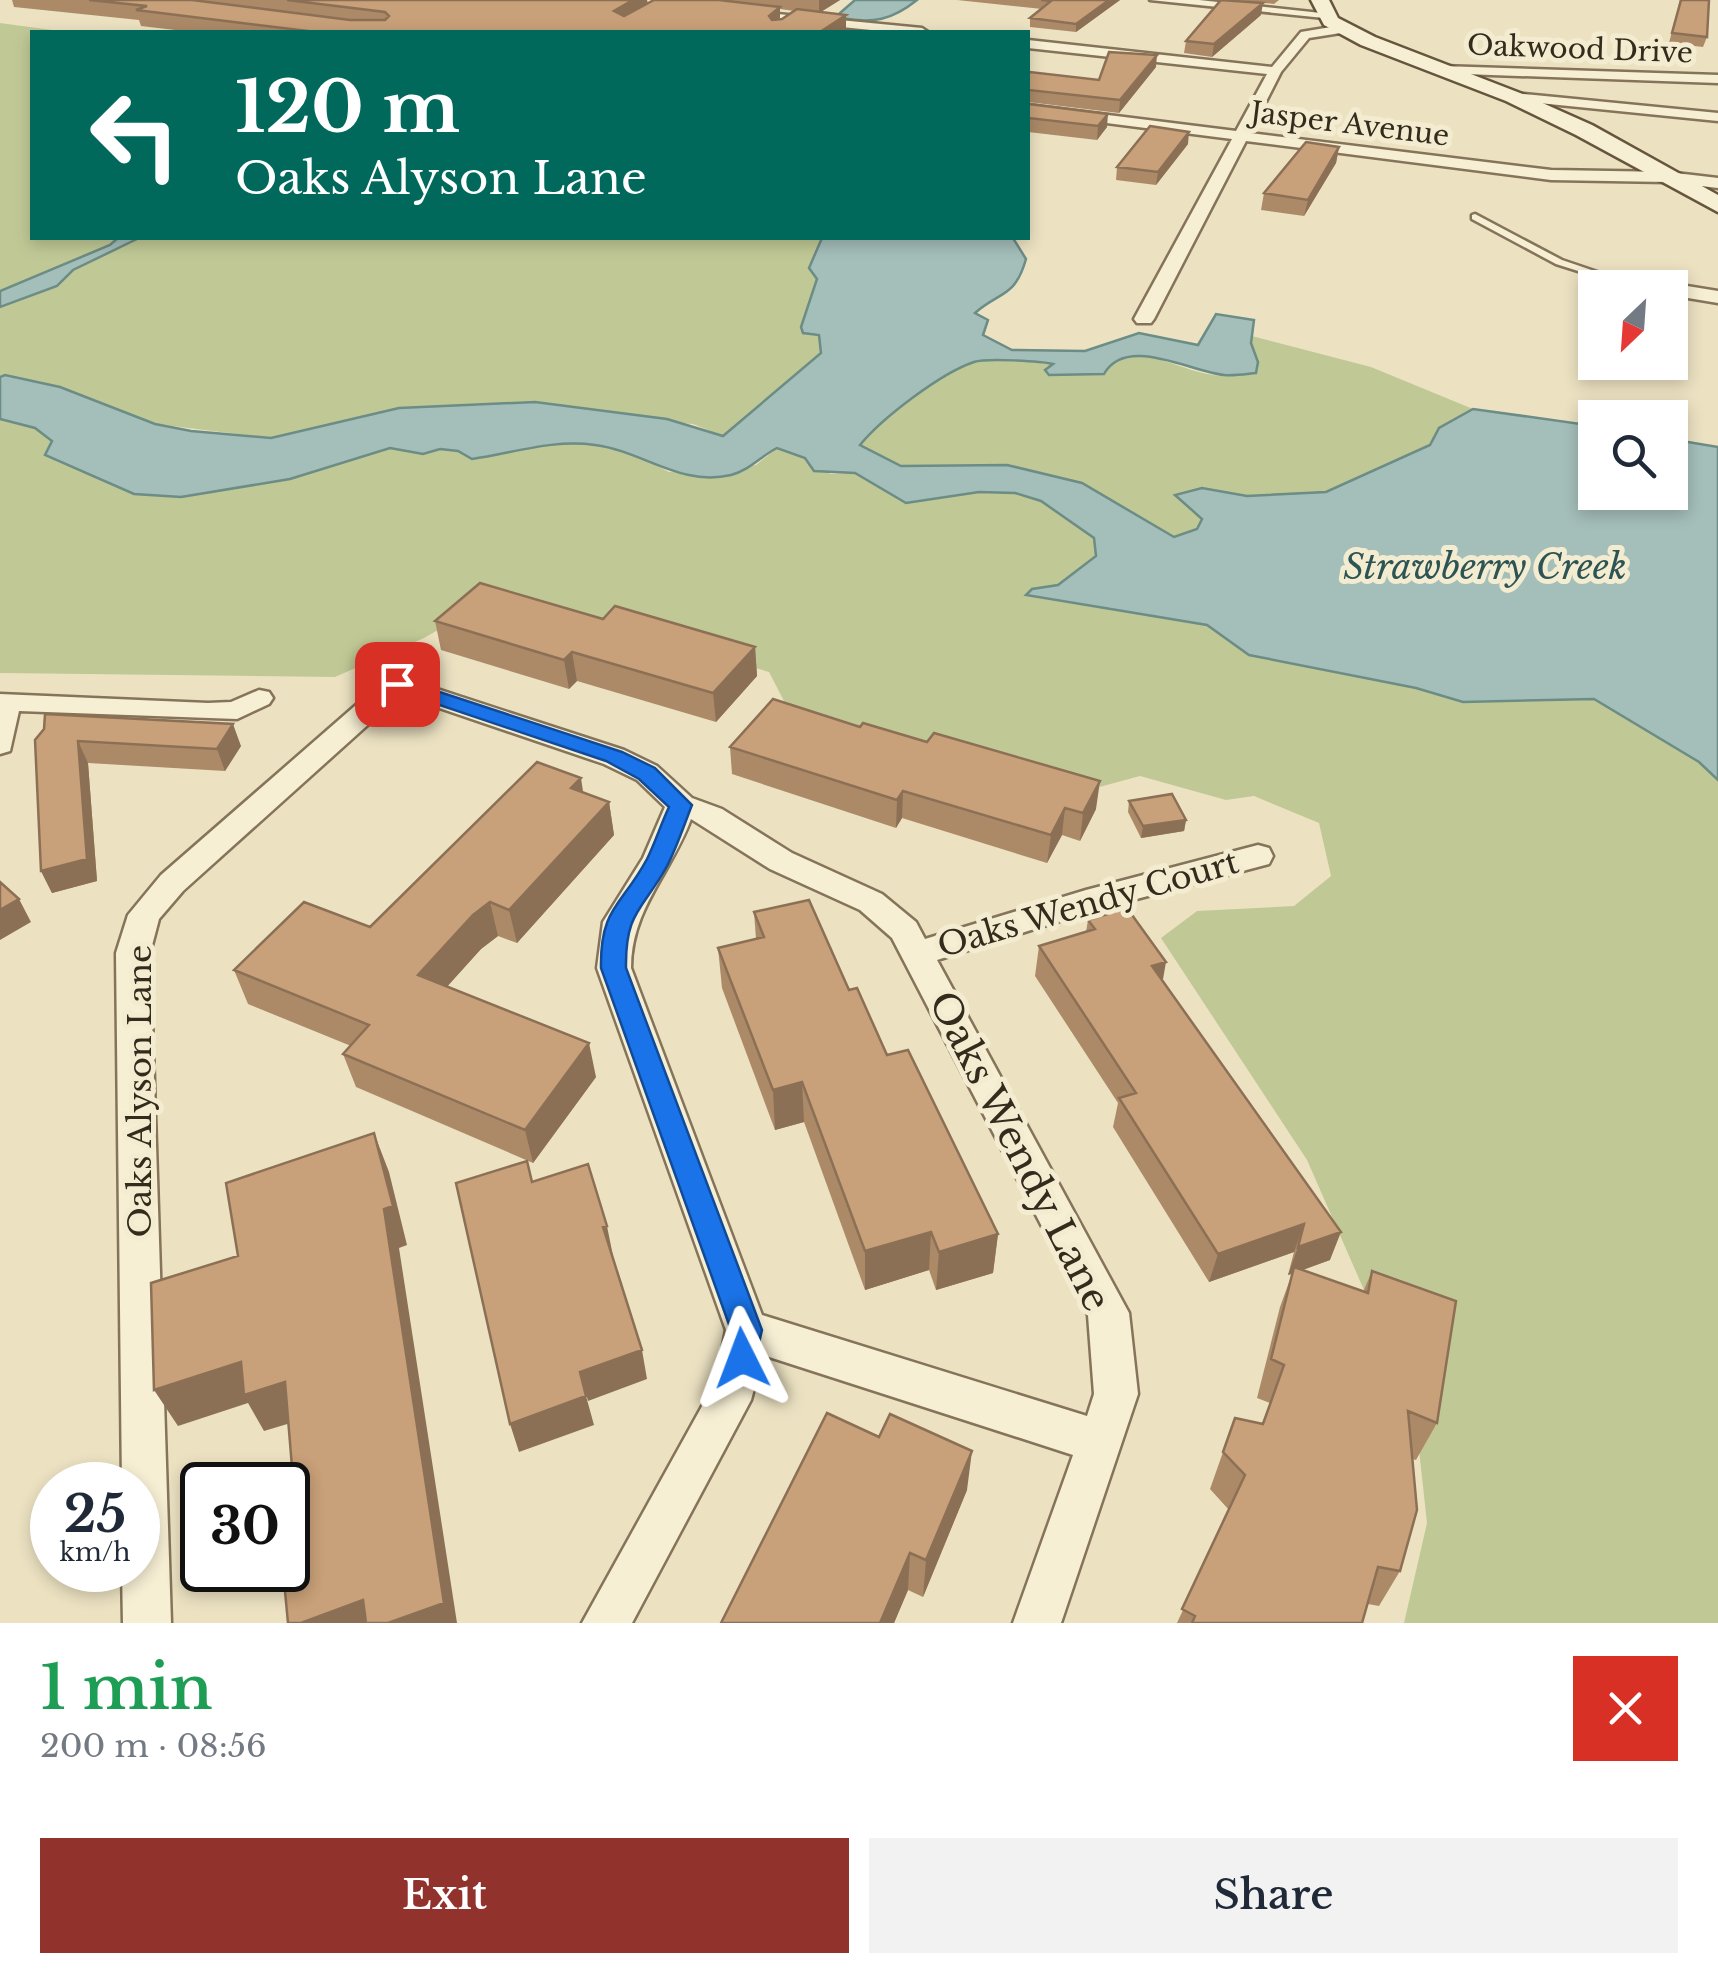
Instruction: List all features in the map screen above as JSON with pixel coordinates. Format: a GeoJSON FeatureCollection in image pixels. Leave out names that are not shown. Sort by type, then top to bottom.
{"type":"FeatureCollection","features":[{"type":"Feature","properties":{"kind":"main road"},"geometry":{"type":"LineString","coordinates":[[1322,7],[1344,28],[1584,130],[1718,205]]}},
{"type":"Feature","properties":{"kind":"street"},"geometry":{"type":"LineString","coordinates":[[1156,0],[1322,7]]}},
{"type":"Feature","properties":{"kind":"street"},"geometry":{"type":"LineString","coordinates":[[721,10],[791,22],[896,30]]}},
{"type":"Feature","properties":{"kind":"street"},"geometry":{"type":"LineString","coordinates":[[1144,319],[1275,71],[1304,35],[1344,28]]}},
{"type":"Feature","properties":{"kind":"street"},"geometry":{"type":"LineString","coordinates":[[1030,44],[1275,71]]}},
{"type":"Feature","properties":{"kind":"street","name":"Oakwood Drive"},"geometry":{"type":"LineString","coordinates":[[1441,70],[1718,79]]}},
{"type":"Feature","properties":{"kind":"street"},"geometry":{"type":"LineString","coordinates":[[1512,97],[1718,117]]}},
{"type":"Feature","properties":{"kind":"street","name":"Jasper Avenue"},"geometry":{"type":"LineString","coordinates":[[1030,110],[1551,175],[1667,177],[1718,183]]}},
{"type":"Feature","properties":{"kind":"street"},"geometry":{"type":"LineString","coordinates":[[1688,292],[1718,297]]}},
{"type":"Feature","properties":{"kind":"street","name":"Oaks Alyson Lane"},"geometry":{"type":"LineString","coordinates":[[147,1623],[134,953],[144,914],[172,883],[397,684],[614,756],[647,774],[681,805]]}},
{"type":"Feature","properties":{"kind":"street"},"geometry":{"type":"LineString","coordinates":[[0,745],[3,702],[208,712],[237,710],[259,698]]}},
{"type":"Feature","properties":{"kind":"street"},"geometry":{"type":"LineString","coordinates":[[606,1623],[736,1386],[746,1330],[614,968],[613,936],[622,910],[656,864],[681,805]]}},
{"type":"Feature","properties":{"kind":"street","name":"Oaks Wendy Lane"},"geometry":{"type":"LineString","coordinates":[[681,805],[711,816],[782,861],[871,902],[904,930],[1108,1313],[1116,1394],[1037,1623]]}},
{"type":"Feature","properties":{"kind":"street","name":"Oaks Wendy Court"},"geometry":{"type":"LineString","coordinates":[[918,953],[1086,901],[1258,856]]}},
{"type":"Feature","properties":{"kind":"street"},"geometry":{"type":"LineString","coordinates":[[746,1330],[1101,1442]]}},
{"type":"Feature","properties":{"kind":"lane"},"geometry":{"type":"LineString","coordinates":[[1475,217],[1559,262],[1583,270]]}},
{"type":"Feature","properties":{"kind":"green space"},"geometry":{"type":"Polygon","coordinates":[[[0,23],[52,30],[30,30],[30,240],[116,240],[0,291],[0,23]]]}},
{"type":"Feature","properties":{"kind":"green space"},"geometry":{"type":"Polygon","coordinates":[[[135,240],[821,240],[811,262],[817,279],[801,327],[803,332],[819,335],[821,353],[723,436],[693,424],[445,407],[399,408],[271,438],[155,424],[5,375],[0,377],[0,307],[57,286],[73,270],[135,240]]]}},
{"type":"Feature","properties":{"kind":"green space"},"geometry":{"type":"Polygon","coordinates":[[[1252,336],[1371,367],[1473,409],[1578,424],[1578,494],[1175,537],[1082,483],[1007,465],[901,466],[860,446],[913,398],[975,362],[1014,360],[1054,365],[1049,375],[1104,374],[1115,361],[1145,356],[1214,375],[1229,375],[1258,362],[1252,350],[1252,336]]]}},
{"type":"Feature","properties":{"kind":"green space"},"geometry":{"type":"Polygon","coordinates":[[[0,419],[35,428],[52,441],[46,455],[134,494],[181,497],[290,479],[391,448],[423,454],[440,449],[458,451],[472,459],[547,443],[597,445],[641,457],[669,472],[756,465],[777,448],[805,458],[812,466],[831,474],[855,473],[906,503],[979,492],[1015,493],[1041,501],[1094,538],[1096,556],[1058,585],[1032,589],[1027,594],[1054,600],[1718,507],[1718,1623],[1404,1623],[1427,1523],[1414,1404],[1307,1160],[1161,938],[1197,911],[1294,906],[1331,876],[1319,823],[1254,796],[1226,800],[1140,776],[1081,792],[787,707],[769,672],[558,609],[484,604],[424,638],[335,677],[0,673],[0,419]]]}},
{"type":"Feature","properties":{"kind":"water"},"geometry":{"type":"Polygon","coordinates":[[[855,0],[917,0],[882,19],[841,18],[840,13],[855,0]]]}},
{"type":"Feature","properties":{"kind":"water"},"geometry":{"type":"Polygon","coordinates":[[[116,240],[135,240],[73,270],[57,286],[0,307],[0,291],[116,240]]]}},
{"type":"Feature","properties":{"kind":"water","name":"Strawberry Creek"},"geometry":{"type":"Polygon","coordinates":[[[821,240],[1014,240],[1026,259],[1022,272],[1012,287],[975,313],[988,320],[983,335],[1012,350],[1085,351],[1139,333],[1198,345],[1216,314],[1254,320],[1251,343],[1258,362],[1256,373],[1224,375],[1142,356],[1114,363],[1104,374],[1049,375],[1045,370],[1053,364],[974,362],[929,386],[882,422],[860,445],[901,466],[1007,465],[1082,483],[1174,537],[1197,529],[1202,519],[1175,495],[1202,488],[1247,496],[1326,492],[1430,445],[1439,428],[1473,409],[1578,424],[1578,510],[1688,510],[1688,442],[1718,447],[1718,780],[1699,762],[1594,699],[1463,702],[1416,688],[1249,655],[1207,625],[1026,595],[1032,589],[1058,585],[1096,556],[1094,538],[1041,501],[1015,493],[979,492],[906,503],[855,473],[814,471],[805,458],[777,448],[738,473],[712,477],[678,472],[613,449],[579,444],[548,445],[472,459],[458,451],[440,449],[423,454],[390,448],[290,479],[181,497],[134,494],[45,455],[52,441],[35,428],[0,419],[0,377],[5,375],[60,387],[155,424],[271,438],[399,408],[535,402],[667,419],[723,436],[821,353],[819,335],[803,333],[801,327],[817,279],[809,268],[821,240]]]}},
{"type":"Feature","properties":{"kind":"building"},"geometry":{"type":"Polygon","coordinates":[[[89,0],[192,0],[350,20],[385,20],[389,16],[385,12],[287,0],[633,0],[614,11],[624,16],[654,0],[719,0],[780,7],[769,16],[772,20],[782,19],[797,9],[846,15],[823,30],[300,30],[136,10],[147,6],[89,0]]]}},
{"type":"Feature","properties":{"kind":"building"},"geometry":{"type":"Polygon","coordinates":[[[1041,0],[1109,0],[1076,24],[1030,18],[1051,1],[1041,0]]]}},
{"type":"Feature","properties":{"kind":"building"},"geometry":{"type":"Polygon","coordinates":[[[1221,0],[1263,3],[1214,44],[1186,41],[1221,0]]]}},
{"type":"Feature","properties":{"kind":"building"},"geometry":{"type":"Polygon","coordinates":[[[1681,0],[1709,0],[1707,37],[1672,33],[1681,0]]]}},
{"type":"Feature","properties":{"kind":"building"},"geometry":{"type":"Polygon","coordinates":[[[1109,52],[1157,55],[1120,100],[1030,90],[1030,72],[1099,80],[1109,52]]]}},
{"type":"Feature","properties":{"kind":"building"},"geometry":{"type":"Polygon","coordinates":[[[1030,104],[1108,114],[1098,126],[1030,118],[1030,104]]]}},
{"type":"Feature","properties":{"kind":"building"},"geometry":{"type":"Polygon","coordinates":[[[1150,126],[1189,132],[1158,172],[1117,167],[1150,126]]]}},
{"type":"Feature","properties":{"kind":"building"},"geometry":{"type":"Polygon","coordinates":[[[1306,142],[1339,147],[1308,200],[1264,193],[1306,142]]]}},
{"type":"Feature","properties":{"kind":"building"},"geometry":{"type":"Polygon","coordinates":[[[480,583],[603,619],[615,606],[755,647],[713,693],[572,652],[564,660],[435,621],[480,583]]]}},
{"type":"Feature","properties":{"kind":"building"},"geometry":{"type":"Polygon","coordinates":[[[773,699],[860,727],[863,723],[927,742],[934,733],[1100,781],[1083,813],[1065,808],[1051,835],[903,791],[897,800],[730,747],[773,699]]]}},
{"type":"Feature","properties":{"kind":"building"},"geometry":{"type":"Polygon","coordinates":[[[45,714],[233,724],[217,749],[78,741],[87,859],[41,871],[35,740],[44,729],[45,714]]]}},
{"type":"Feature","properties":{"kind":"building"},"geometry":{"type":"Polygon","coordinates":[[[537,762],[581,778],[571,788],[609,802],[509,910],[490,902],[418,975],[589,1043],[525,1130],[343,1054],[369,1025],[234,970],[304,902],[370,927],[537,762]]]}},
{"type":"Feature","properties":{"kind":"building"},"geometry":{"type":"Polygon","coordinates":[[[1172,794],[1186,820],[1143,826],[1129,801],[1172,794]]]}},
{"type":"Feature","properties":{"kind":"building"},"geometry":{"type":"Polygon","coordinates":[[[0,882],[19,899],[0,910],[0,882]]]}},
{"type":"Feature","properties":{"kind":"building"},"geometry":{"type":"Polygon","coordinates":[[[809,900],[849,990],[857,988],[887,1055],[908,1050],[998,1234],[939,1252],[931,1232],[865,1251],[802,1082],[773,1090],[718,948],[764,937],[754,912],[809,900]]]}},
{"type":"Feature","properties":{"kind":"building"},"geometry":{"type":"Polygon","coordinates":[[[1127,908],[1166,962],[1152,966],[1341,1232],[1298,1247],[1304,1224],[1218,1254],[1119,1098],[1136,1093],[1039,946],[1095,929],[1088,920],[1127,908]]]}},
{"type":"Feature","properties":{"kind":"building"},"geometry":{"type":"Polygon","coordinates":[[[374,1133],[393,1206],[384,1209],[444,1603],[388,1623],[366,1623],[363,1600],[301,1623],[288,1623],[285,1592],[310,1592],[310,1462],[292,1462],[285,1382],[244,1395],[241,1362],[154,1390],[151,1283],[238,1256],[226,1183],[374,1133]]]}},
{"type":"Feature","properties":{"kind":"building"},"geometry":{"type":"Polygon","coordinates":[[[527,1161],[532,1182],[588,1164],[607,1226],[603,1227],[642,1350],[580,1372],[586,1396],[510,1424],[456,1183],[527,1161]]]}},
{"type":"Feature","properties":{"kind":"building"},"geometry":{"type":"Polygon","coordinates":[[[1294,1267],[1368,1293],[1372,1271],[1456,1301],[1437,1423],[1408,1411],[1417,1510],[1400,1571],[1378,1567],[1362,1623],[1192,1623],[1195,1616],[1182,1609],[1245,1475],[1223,1452],[1235,1418],[1263,1424],[1284,1365],[1271,1359],[1294,1267]]]}},
{"type":"Feature","properties":{"kind":"building"},"geometry":{"type":"Polygon","coordinates":[[[827,1413],[879,1437],[890,1414],[972,1451],[926,1560],[910,1553],[880,1623],[721,1623],[827,1413]]]}},
{"type":"Feature","properties":{"kind":"route"},"geometry":{"type":"LineString","coordinates":[[397,684],[614,756],[647,774],[681,805],[656,864],[622,910],[613,936],[614,968],[746,1330],[742,1358]]}}]}
